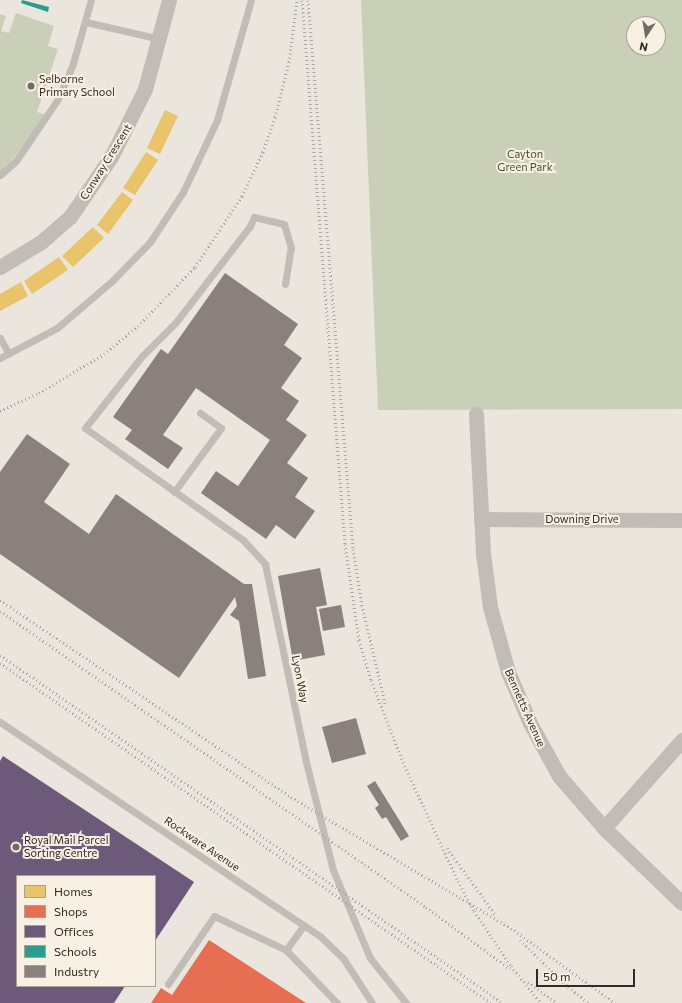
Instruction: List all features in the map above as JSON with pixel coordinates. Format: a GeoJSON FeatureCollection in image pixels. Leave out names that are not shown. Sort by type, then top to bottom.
{"type":"FeatureCollection","features":[{"type":"Feature","properties":{"kind":"street","name":"Conway Crescent"},"geometry":{"type":"LineString","coordinates":[[0,267],[41,242],[70,217],[112,158],[132,119],[145,89],[160,39],[168,0]]}},
{"type":"Feature","properties":{"kind":"street","name":"Bennetts Avenue"},"geometry":{"type":"LineString","coordinates":[[476,414],[481,519],[490,607],[508,672],[544,752],[559,776],[604,828],[682,903]]}},
{"type":"Feature","properties":{"kind":"street","name":"Downing Drive"},"geometry":{"type":"LineString","coordinates":[[481,519],[682,520]]}},
{"type":"Feature","properties":{"kind":"street"},"geometry":{"type":"LineString","coordinates":[[604,828],[682,740]]}},
{"type":"Feature","properties":{"kind":"lane"},"geometry":{"type":"LineString","coordinates":[[0,175],[16,161],[55,104],[73,63],[86,22],[91,0]]}},
{"type":"Feature","properties":{"kind":"lane"},"geometry":{"type":"LineString","coordinates":[[0,358],[57,328],[113,280],[150,242],[183,192],[217,120],[251,0]]}},
{"type":"Feature","properties":{"kind":"lane"},"geometry":{"type":"LineString","coordinates":[[86,22],[160,39]]}},
{"type":"Feature","properties":{"kind":"lane","name":"Lyon Way"},"geometry":{"type":"LineString","coordinates":[[285,284],[291,248],[284,224],[254,217],[250,226],[176,322],[142,356],[85,428],[243,540],[265,564],[306,762],[333,870],[370,958],[406,1003]]}},
{"type":"Feature","properties":{"kind":"lane"},"geometry":{"type":"LineString","coordinates":[[0,338],[9,354]]}},
{"type":"Feature","properties":{"kind":"lane"},"geometry":{"type":"LineString","coordinates":[[174,492],[221,428],[200,413]]}},
{"type":"Feature","properties":{"kind":"lane","name":"Rockware Avenue"},"geometry":{"type":"LineString","coordinates":[[0,722],[304,925],[343,958],[372,1003]]}},
{"type":"Feature","properties":{"kind":"lane"},"geometry":{"type":"LineString","coordinates":[[168,984],[214,916],[286,950],[337,1003]]}},
{"type":"Feature","properties":{"kind":"lane"},"geometry":{"type":"LineString","coordinates":[[286,950],[304,925]]}},
{"type":"Feature","properties":{"kind":"green space","name":"Cayton Green Park"},"geometry":{"type":"Polygon","coordinates":[[[361,0],[682,0],[682,409],[378,410],[361,0]]]}},
{"type":"Feature","properties":{"kind":"green space","name":"Selborne Primary School"},"geometry":{"type":"Polygon","coordinates":[[[16,13],[54,26],[48,46],[58,49],[37,112],[46,115],[11,162],[0,172],[0,14],[6,16],[1,31],[9,33],[16,13]]]}},
{"type":"Feature","properties":{"kind":"building: Homes"},"geometry":{"type":"Polygon","coordinates":[[[165,110],[178,116],[160,154],[147,148],[165,110]]]}},
{"type":"Feature","properties":{"kind":"building: Homes"},"geometry":{"type":"Polygon","coordinates":[[[146,152],[158,160],[135,195],[123,188],[146,152]]]}},
{"type":"Feature","properties":{"kind":"building: Homes"},"geometry":{"type":"Polygon","coordinates":[[[122,192],[133,200],[108,234],[97,225],[122,192]]]}},
{"type":"Feature","properties":{"kind":"building: Homes"},"geometry":{"type":"Polygon","coordinates":[[[93,227],[104,238],[73,267],[62,256],[93,227]]]}},
{"type":"Feature","properties":{"kind":"building: Homes"},"geometry":{"type":"Polygon","coordinates":[[[59,257],[68,270],[32,294],[24,281],[59,257]]]}},
{"type":"Feature","properties":{"kind":"building: Homes"},"geometry":{"type":"Polygon","coordinates":[[[21,282],[28,296],[0,311],[0,294],[21,282]]]}},
{"type":"Feature","properties":{"kind":"building: Shops"},"geometry":{"type":"Polygon","coordinates":[[[209,940],[306,1003],[151,1003],[161,988],[172,995],[209,940]]]}},
{"type":"Feature","properties":{"kind":"building: Offices"},"geometry":{"type":"Polygon","coordinates":[[[3,756],[194,882],[156,939],[156,875],[16,875],[16,987],[124,987],[114,1003],[0,1003],[0,761],[3,756]]]}},
{"type":"Feature","properties":{"kind":"building: Schools"},"geometry":{"type":"Polygon","coordinates":[[[22,0],[49,7],[48,12],[21,3],[22,0]]]}},
{"type":"Feature","properties":{"kind":"building: Industry"},"geometry":{"type":"Polygon","coordinates":[[[225,273],[298,324],[284,345],[302,358],[281,388],[299,401],[286,420],[307,435],[287,463],[308,478],[295,497],[315,511],[295,539],[276,525],[266,539],[201,493],[216,471],[238,486],[270,440],[196,388],[163,435],[183,448],[168,469],[125,439],[132,430],[113,417],[161,349],[168,354],[225,273]]]}},
{"type":"Feature","properties":{"kind":"building: Industry"},"geometry":{"type":"Polygon","coordinates":[[[27,434],[70,464],[44,502],[89,534],[116,494],[244,584],[252,584],[266,676],[248,679],[239,621],[230,615],[237,606],[235,597],[179,678],[0,554],[0,472],[27,434]]]}},
{"type":"Feature","properties":{"kind":"building: Industry"},"geometry":{"type":"Polygon","coordinates":[[[320,568],[327,605],[316,607],[325,655],[293,661],[278,576],[320,568]]]}},
{"type":"Feature","properties":{"kind":"building: Industry"},"geometry":{"type":"Polygon","coordinates":[[[341,605],[345,627],[323,631],[319,609],[341,605]]]}},
{"type":"Feature","properties":{"kind":"building: Industry"},"geometry":{"type":"Polygon","coordinates":[[[356,718],[366,754],[332,763],[322,727],[356,718]]]}},
{"type":"Feature","properties":{"kind":"building: Industry"},"geometry":{"type":"Polygon","coordinates":[[[375,781],[409,836],[401,841],[386,817],[382,819],[375,808],[379,805],[367,786],[375,781]]]}},
{"type":"Feature","properties":{"kind":"railway"},"geometry":{"type":"LineString","coordinates":[[0,411],[39,393],[104,354],[138,326],[195,267],[242,196],[263,152],[275,117],[289,62],[297,0]]}},
{"type":"Feature","properties":{"kind":"railway"},"geometry":{"type":"LineString","coordinates":[[302,0],[345,544],[359,640],[371,680],[403,762],[458,881],[474,911],[511,966],[541,1003]]}},
{"type":"Feature","properties":{"kind":"railway"},"geometry":{"type":"LineString","coordinates":[[308,0],[353,549],[362,605],[385,703]]}},
{"type":"Feature","properties":{"kind":"railway"},"geometry":{"type":"LineString","coordinates":[[0,600],[291,797],[511,928],[615,1003]]}},
{"type":"Feature","properties":{"kind":"railway"},"geometry":{"type":"LineString","coordinates":[[0,611],[426,907],[510,969]]}},
{"type":"Feature","properties":{"kind":"railway"},"geometry":{"type":"LineString","coordinates":[[0,655],[503,1003]]}},
{"type":"Feature","properties":{"kind":"railway"},"geometry":{"type":"LineString","coordinates":[[0,663],[491,1003]]}},
{"type":"Feature","properties":{"kind":"railway"},"geometry":{"type":"LineString","coordinates":[[447,848],[495,914]]}},
{"type":"Feature","properties":{"kind":"railway"},"geometry":{"type":"LineString","coordinates":[[520,940],[568,987],[589,1003]]}},
{"type":"Feature","properties":{"kind":"railway"},"geometry":{"type":"LineString","coordinates":[[528,982],[557,1003]]}},
{"type":"Feature","properties":{"kind":"place","name":"Selborne Primary School"},"geometry":{"type":"Point","coordinates":[31,86]}},
{"type":"Feature","properties":{"kind":"place","name":"Royal Mail Parcel Sorting Centre"},"geometry":{"type":"Point","coordinates":[16,847]}}]}
